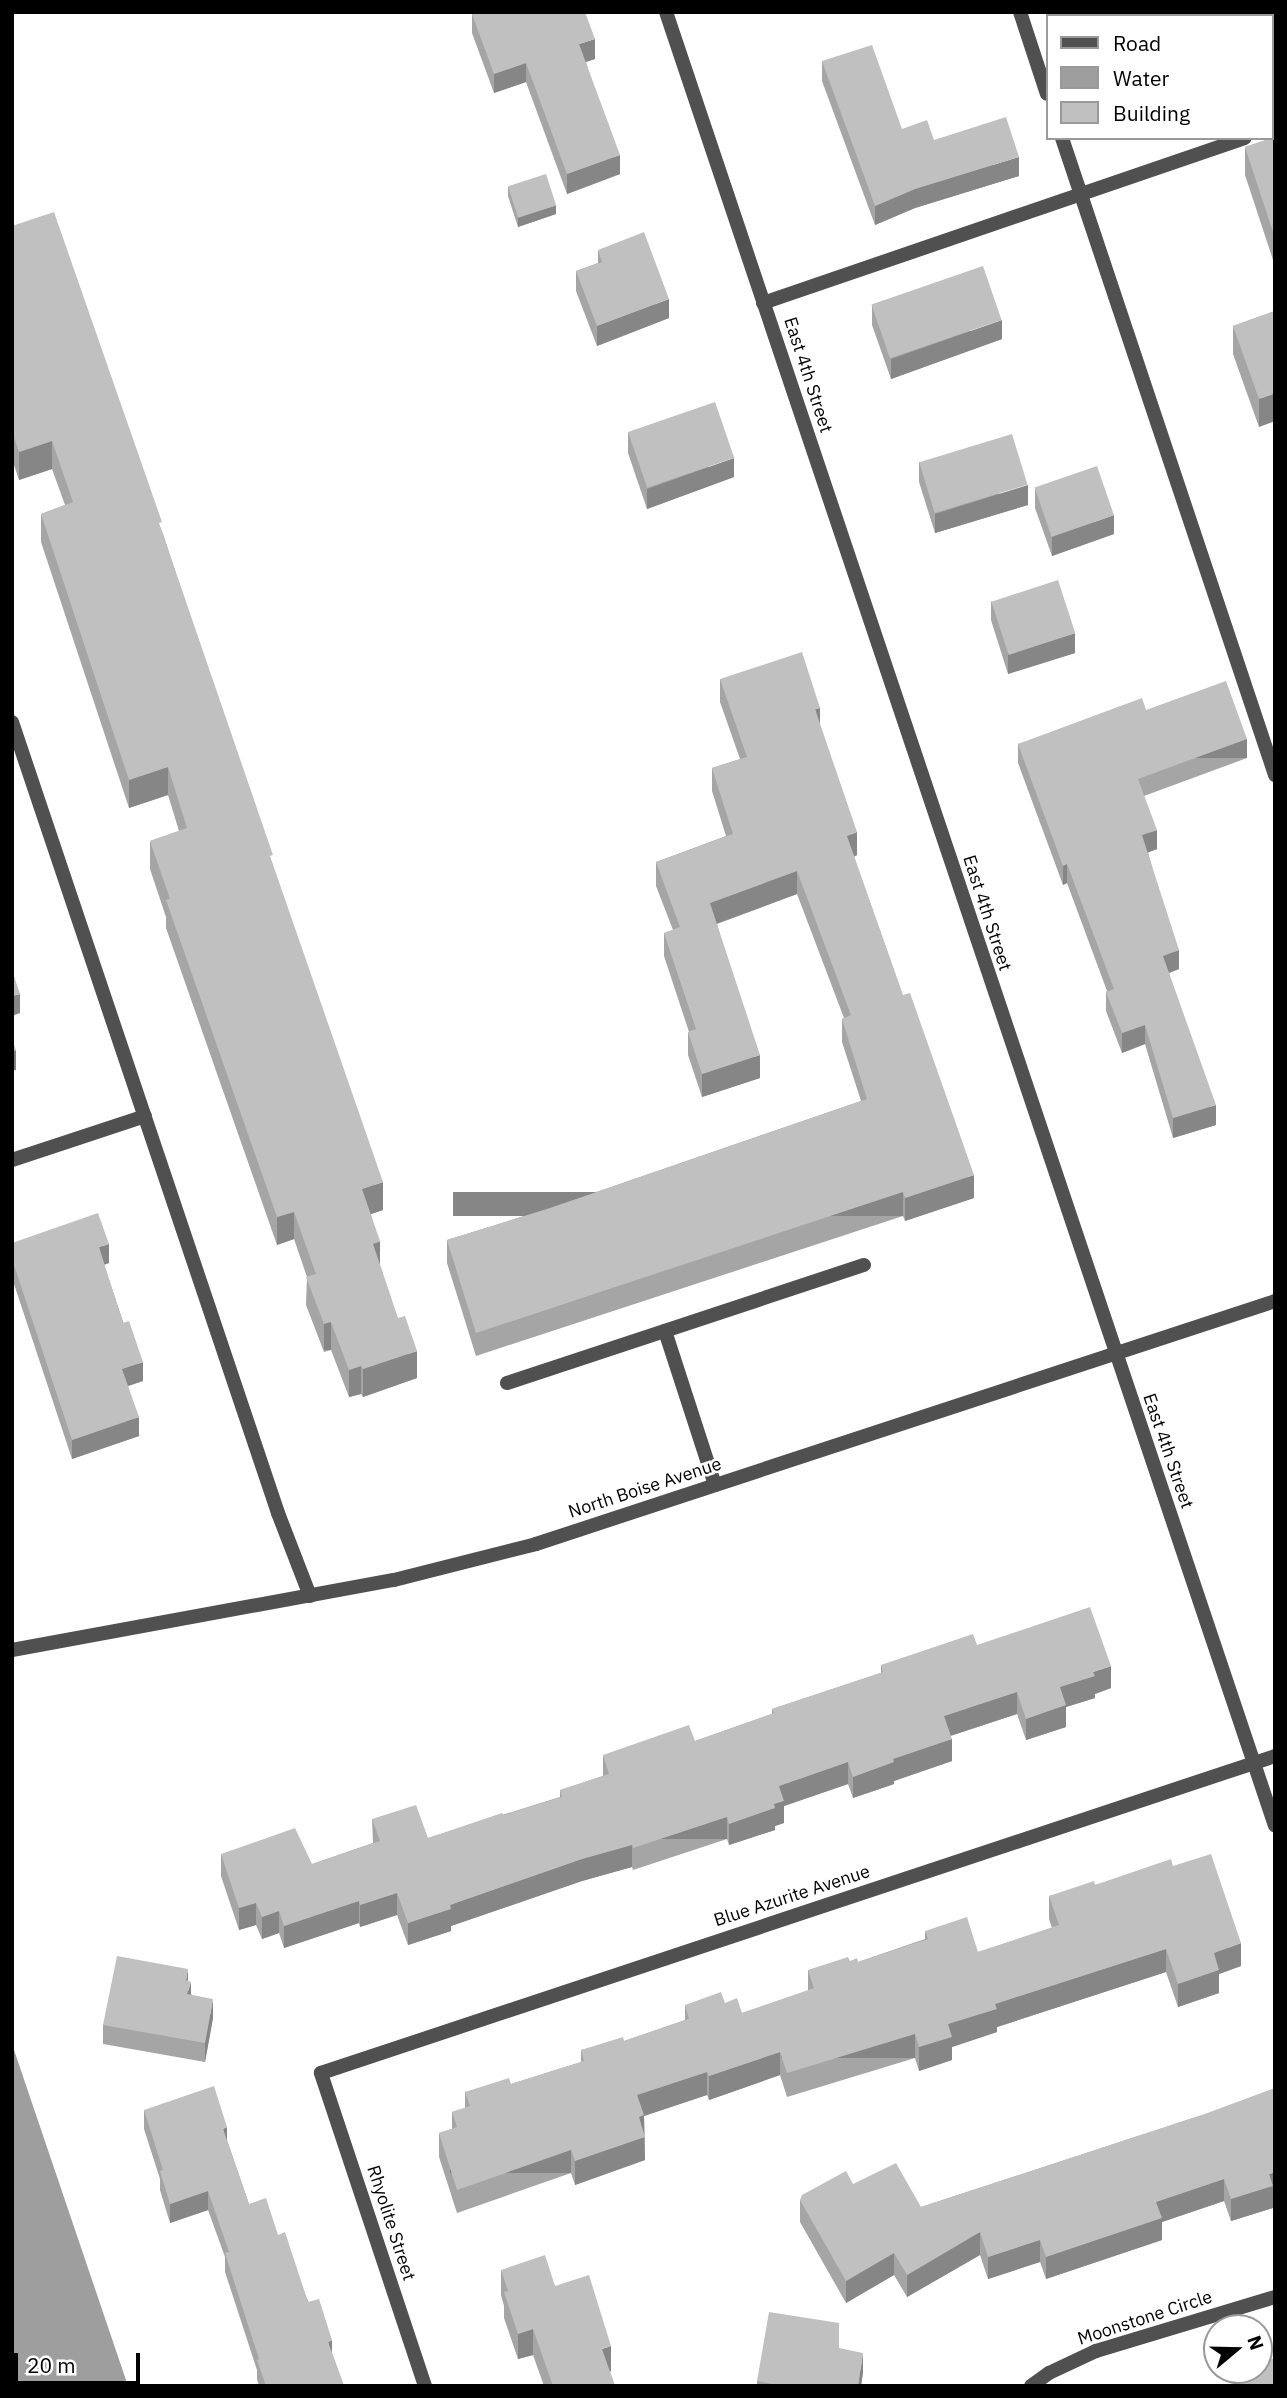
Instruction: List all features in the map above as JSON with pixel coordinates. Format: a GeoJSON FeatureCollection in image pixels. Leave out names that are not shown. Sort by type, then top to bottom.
{"type":"FeatureCollection","features":[{"type":"Feature","properties":{"kind":"street","name":"East 4th Street"},"geometry":{"type":"LineString","coordinates":[[666,12],[1275,1826]]}},
{"type":"Feature","properties":{"kind":"street"},"geometry":{"type":"LineString","coordinates":[[1020,12],[1046,91]]}},
{"type":"Feature","properties":{"kind":"street"},"geometry":{"type":"LineString","coordinates":[[1063,140],[1275,775]]}},
{"type":"Feature","properties":{"kind":"street"},"geometry":{"type":"LineString","coordinates":[[763,303],[1239,140]]}},
{"type":"Feature","properties":{"kind":"street"},"geometry":{"type":"LineString","coordinates":[[12,722],[279,1515],[310,1595]]}},
{"type":"Feature","properties":{"kind":"street"},"geometry":{"type":"LineString","coordinates":[[12,1160],[145,1116]]}},
{"type":"Feature","properties":{"kind":"street"},"geometry":{"type":"LineString","coordinates":[[507,1383],[864,1265]]}},
{"type":"Feature","properties":{"kind":"street","name":"North Boise Avenue"},"geometry":{"type":"LineString","coordinates":[[12,1650],[394,1580],[536,1544],[1275,1301]]}},
{"type":"Feature","properties":{"kind":"street"},"geometry":{"type":"LineString","coordinates":[[664,1331],[715,1485]]}},
{"type":"Feature","properties":{"kind":"street","name":"Blue Azurite Avenue"},"geometry":{"type":"LineString","coordinates":[[321,2073],[1275,1756]]}},
{"type":"Feature","properties":{"kind":"street","name":"Rhyolite Street"},"geometry":{"type":"LineString","coordinates":[[321,2073],[425,2386]]}},
{"type":"Feature","properties":{"kind":"street","name":"Moonstone Circle"},"geometry":{"type":"LineString","coordinates":[[1031,2386],[1049,2373],[1096,2351],[1275,2297]]}},
{"type":"Feature","properties":{"kind":"water"},"geometry":{"type":"Polygon","coordinates":[[[12,2044],[128,2386],[12,2386],[12,2044]]]}},
{"type":"Feature","properties":{"kind":"building"},"geometry":{"type":"Polygon","coordinates":[[[585,12],[595,39],[579,44],[620,155],[567,174],[526,63],[494,74],[472,14],[585,12]]]}},
{"type":"Feature","properties":{"kind":"building"},"geometry":{"type":"Polygon","coordinates":[[[1274,12],[1275,61],[1273,62],[1273,14],[1202,14],[1274,12]]]}},
{"type":"Feature","properties":{"kind":"building"},"geometry":{"type":"Polygon","coordinates":[[[872,45],[902,129],[927,120],[934,140],[1006,117],[1019,157],[915,189],[875,206],[822,61],[872,45]]]}},
{"type":"Feature","properties":{"kind":"building"},"geometry":{"type":"Polygon","coordinates":[[[1275,137],[1275,238],[1245,147],[1273,140],[1275,137]]]}},
{"type":"Feature","properties":{"kind":"building"},"geometry":{"type":"Polygon","coordinates":[[[546,174],[556,205],[518,218],[508,186],[546,174]]]}},
{"type":"Feature","properties":{"kind":"building"},"geometry":{"type":"Polygon","coordinates":[[[54,212],[162,522],[159,523],[273,855],[270,856],[383,1182],[362,1189],[380,1241],[373,1244],[398,1318],[405,1316],[417,1351],[363,1369],[361,1366],[349,1370],[331,1322],[324,1324],[306,1277],[316,1274],[294,1212],[277,1217],[166,900],[170,899],[150,841],[187,828],[168,767],[129,780],[41,514],[73,502],[52,441],[19,452],[12,431],[12,226],[54,212]]]}},
{"type":"Feature","properties":{"kind":"building"},"geometry":{"type":"Polygon","coordinates":[[[644,232],[669,299],[597,326],[576,271],[602,262],[598,250],[644,232]]]}},
{"type":"Feature","properties":{"kind":"building"},"geometry":{"type":"Polygon","coordinates":[[[983,266],[1002,320],[890,358],[871,304],[983,266]]]}},
{"type":"Feature","properties":{"kind":"building"},"geometry":{"type":"Polygon","coordinates":[[[1275,311],[1275,393],[1259,399],[1233,326],[1275,311]]]}},
{"type":"Feature","properties":{"kind":"building"},"geometry":{"type":"Polygon","coordinates":[[[715,402],[734,458],[647,488],[628,432],[715,402]]]}},
{"type":"Feature","properties":{"kind":"building"},"geometry":{"type":"Polygon","coordinates":[[[1012,434],[1027,485],[935,513],[919,462],[1012,434]]]}},
{"type":"Feature","properties":{"kind":"building"},"geometry":{"type":"Polygon","coordinates":[[[1097,466],[1114,515],[1052,537],[1035,487],[1097,466]]]}},
{"type":"Feature","properties":{"kind":"building"},"geometry":{"type":"Polygon","coordinates":[[[1058,580],[1075,633],[1009,655],[991,602],[1058,580]]]}},
{"type":"Feature","properties":{"kind":"building"},"geometry":{"type":"Polygon","coordinates":[[[802,652],[820,708],[815,709],[857,832],[847,836],[903,995],[910,993],[974,1175],[905,1198],[903,1192],[476,1333],[447,1240],[550,1208],[867,1099],[842,1019],[851,1015],[797,871],[710,903],[760,1055],[702,1074],[688,1032],[696,1029],[664,933],[680,927],[656,862],[733,834],[712,768],[747,757],[720,679],[802,652]]]}},
{"type":"Feature","properties":{"kind":"building"},"geometry":{"type":"Polygon","coordinates":[[[1226,681],[1247,739],[1138,779],[1157,830],[1142,835],[1179,950],[1163,956],[1216,1105],[1173,1118],[1145,1025],[1122,1033],[1106,992],[1114,989],[1067,864],[1063,866],[1018,744],[1142,698],[1146,710],[1226,681]]]}},
{"type":"Feature","properties":{"kind":"building"},"geometry":{"type":"Polygon","coordinates":[[[12,970],[20,994],[12,996],[12,970]]]}},
{"type":"Feature","properties":{"kind":"building"},"geometry":{"type":"Polygon","coordinates":[[[98,1213],[109,1244],[99,1247],[123,1323],[129,1321],[143,1362],[122,1369],[139,1417],[72,1440],[12,1259],[12,1243],[98,1213]]]}},
{"type":"Feature","properties":{"kind":"building"},"geometry":{"type":"Polygon","coordinates":[[[1090,1607],[1111,1666],[1093,1672],[1095,1676],[1060,1687],[1066,1705],[1026,1719],[1017,1692],[944,1716],[952,1739],[893,1759],[894,1762],[853,1777],[848,1762],[779,1786],[784,1801],[774,1804],[775,1808],[729,1824],[727,1817],[633,1848],[632,1845],[582,1859],[450,1905],[451,1909],[408,1923],[397,1893],[360,1905],[359,1901],[284,1926],[279,1911],[262,1917],[256,1903],[239,1908],[221,1854],[295,1828],[312,1864],[380,1841],[372,1819],[416,1805],[428,1838],[502,1813],[504,1815],[562,1797],[560,1790],[609,1774],[603,1755],[689,1725],[695,1741],[774,1713],[772,1709],[883,1672],[881,1665],[973,1634],[977,1645],[1090,1607]]]}},
{"type":"Feature","properties":{"kind":"building"},"geometry":{"type":"Polygon","coordinates":[[[1211,1854],[1241,1943],[1214,1953],[1219,1970],[1178,1984],[1166,1949],[995,2004],[997,2009],[948,2024],[952,2037],[919,2047],[915,2034],[787,2073],[780,2052],[709,2076],[707,2072],[637,2095],[644,2115],[639,2117],[645,2137],[575,2161],[571,2150],[457,2190],[439,2133],[457,2127],[452,2112],[470,2106],[465,2092],[509,2078],[511,2084],[584,2061],[581,2050],[623,2037],[624,2041],[689,2019],[685,2005],[721,1992],[725,2003],[737,1998],[742,2013],[814,1988],[808,1970],[848,1957],[850,1961],[857,1958],[858,1962],[928,1939],[925,1931],[967,1917],[978,1952],[1059,1925],[1049,1896],[1094,1881],[1095,1885],[1171,1859],[1173,1866],[1211,1854]]]}},
{"type":"Feature","properties":{"kind":"building"},"geometry":{"type":"Polygon","coordinates":[[[117,1956],[188,1969],[186,1980],[191,1982],[187,1994],[213,1999],[205,2043],[103,2025],[117,1956]]]}},
{"type":"Feature","properties":{"kind":"building"},"geometry":{"type":"Polygon","coordinates":[[[214,2086],[227,2127],[223,2129],[249,2204],[266,2198],[278,2235],[285,2232],[308,2302],[319,2299],[332,2340],[328,2342],[344,2386],[266,2386],[225,2253],[229,2252],[208,2191],[170,2204],[160,2171],[163,2170],[144,2110],[214,2086]]]}},
{"type":"Feature","properties":{"kind":"building"},"geometry":{"type":"Polygon","coordinates":[[[1275,2088],[1275,2172],[1269,2174],[1273,2186],[1231,2199],[1224,2179],[1156,2202],[1162,2218],[1046,2257],[1040,2240],[988,2257],[980,2232],[907,2275],[894,2253],[846,2281],[800,2200],[802,2195],[846,2171],[853,2184],[896,2163],[921,2207],[1202,2115],[1275,2088]]]}},
{"type":"Feature","properties":{"kind":"building"},"geometry":{"type":"Polygon","coordinates":[[[545,2255],[555,2286],[589,2275],[611,2346],[602,2349],[615,2386],[553,2386],[533,2329],[518,2334],[504,2292],[508,2291],[501,2270],[545,2255]]]}},
{"type":"Feature","properties":{"kind":"building"},"geometry":{"type":"Polygon","coordinates":[[[769,2312],[839,2323],[839,2348],[863,2353],[858,2386],[782,2386],[757,2381],[769,2312]]]}},
{"type":"Feature","properties":{"kind":"building"},"geometry":{"type":"Polygon","coordinates":[[[1273,2359],[1275,2386],[1239,2386],[1273,2384],[1273,2359]]]}}]}
